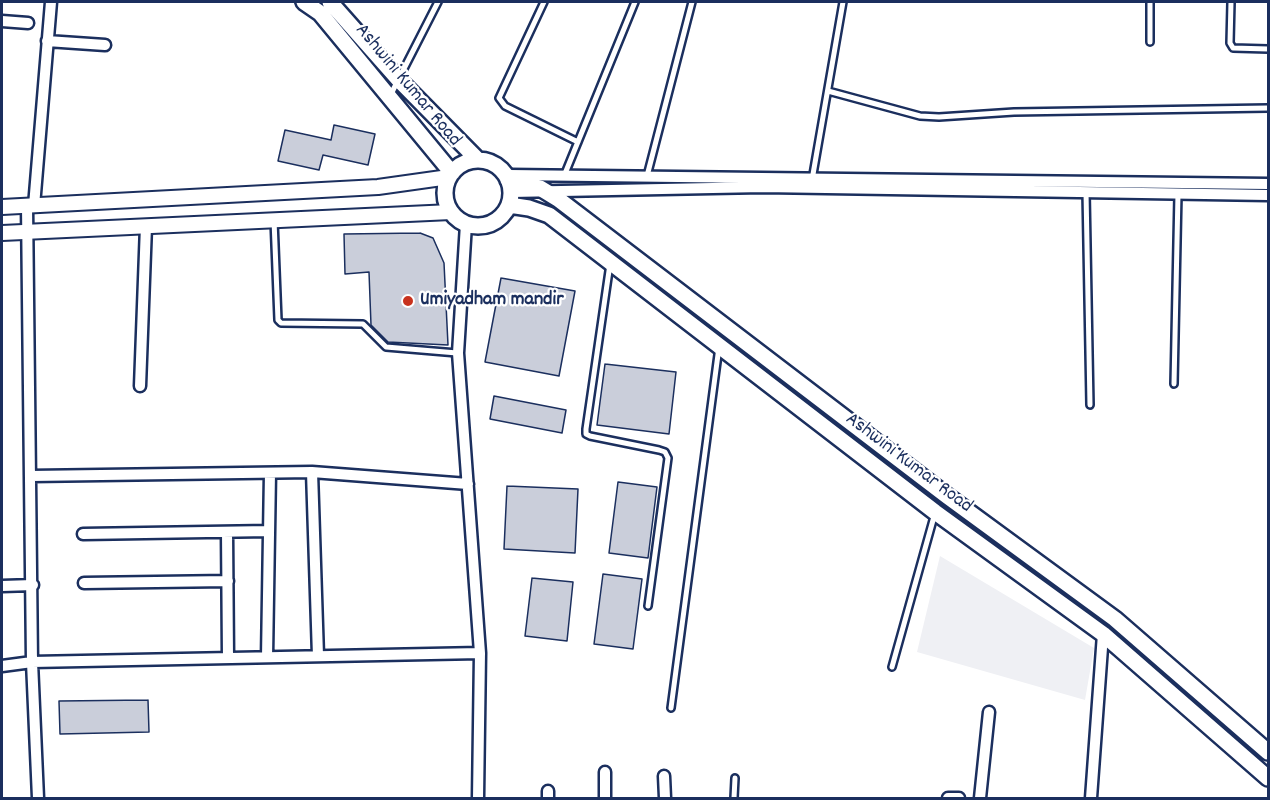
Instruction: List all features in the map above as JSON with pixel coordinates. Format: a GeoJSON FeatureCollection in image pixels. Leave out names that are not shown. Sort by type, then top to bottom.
{"type":"FeatureCollection","features":[{"type":"Feature","properties":{"kind":"main road","name":"Ashwini Kumar Road"},"geometry":{"type":"LineString","coordinates":[[304,2],[320,13],[451,175]]}},
{"type":"Feature","properties":{"kind":"main road","name":"Ashwini Kumar Road"},"geometry":{"type":"LineString","coordinates":[[330,2],[399,80],[478,160]]}},
{"type":"Feature","properties":{"kind":"main road"},"geometry":{"type":"LineString","coordinates":[[478,160],[496,166],[508,188],[496,221],[476,226],[466,224],[451,212],[445,195],[451,175],[461,165],[478,160]]}},
{"type":"Feature","properties":{"kind":"main road","name":"Ashwini Kumar Road"},"geometry":{"type":"LineString","coordinates":[[508,188],[543,190],[558,199],[947,496],[1115,619],[1269,752]]}},
{"type":"Feature","properties":{"kind":"main road","name":"Ashwini Kumar Road"},"geometry":{"type":"LineString","coordinates":[[508,188],[529,208],[549,215],[935,512],[1103,634],[1269,778]]}},
{"type":"Feature","properties":{"kind":"street"},"geometry":{"type":"LineString","coordinates":[[38,798],[32,662],[33,585],[27,233],[51,2]]}},
{"type":"Feature","properties":{"kind":"street"},"geometry":{"type":"LineString","coordinates":[[2,21],[28,23]]}},
{"type":"Feature","properties":{"kind":"street"},"geometry":{"type":"LineString","coordinates":[[47,41],[105,45]]}},
{"type":"Feature","properties":{"kind":"street"},"geometry":{"type":"LineString","coordinates":[[2,207],[378,187],[451,175]]}},
{"type":"Feature","properties":{"kind":"street"},"geometry":{"type":"LineString","coordinates":[[508,188],[564,176],[647,176],[1086,192],[1269,195]]}},
{"type":"Feature","properties":{"kind":"street"},"geometry":{"type":"LineString","coordinates":[[543,190],[811,183],[1269,184]]}},
{"type":"Feature","properties":{"kind":"street"},"geometry":{"type":"LineString","coordinates":[[2,233],[451,212]]}},
{"type":"Feature","properties":{"kind":"street"},"geometry":{"type":"LineString","coordinates":[[466,224],[458,353],[480,653],[478,798]]}},
{"type":"Feature","properties":{"kind":"street"},"geometry":{"type":"LineString","coordinates":[[141,386],[146,226]]}},
{"type":"Feature","properties":{"kind":"street"},"geometry":{"type":"LineString","coordinates":[[31,476],[312,472],[468,484]]}},
{"type":"Feature","properties":{"kind":"street"},"geometry":{"type":"LineString","coordinates":[[312,472],[318,656]]}},
{"type":"Feature","properties":{"kind":"street"},"geometry":{"type":"LineString","coordinates":[[267,657],[270,473]]}},
{"type":"Feature","properties":{"kind":"street"},"geometry":{"type":"LineString","coordinates":[[83,534],[269,531]]}},
{"type":"Feature","properties":{"kind":"street"},"geometry":{"type":"LineString","coordinates":[[227,532],[228,658]]}},
{"type":"Feature","properties":{"kind":"street"},"geometry":{"type":"LineString","coordinates":[[84,583],[228,580]]}},
{"type":"Feature","properties":{"kind":"street"},"geometry":{"type":"LineString","coordinates":[[2,586],[33,585]]}},
{"type":"Feature","properties":{"kind":"street"},"geometry":{"type":"LineString","coordinates":[[1090,798],[1103,634]]}},
{"type":"Feature","properties":{"kind":"street"},"geometry":{"type":"LineString","coordinates":[[2,666],[32,662],[480,653]]}},
{"type":"Feature","properties":{"kind":"street"},"geometry":{"type":"LineString","coordinates":[[980,798],[989,712]]}},
{"type":"Feature","properties":{"kind":"street"},"geometry":{"type":"LineString","coordinates":[[605,772],[605,798]]}},
{"type":"Feature","properties":{"kind":"street"},"geometry":{"type":"LineString","coordinates":[[664,776],[665,798]]}},
{"type":"Feature","properties":{"kind":"street"},"geometry":{"type":"LineString","coordinates":[[948,798],[958,798]]}},
{"type":"Feature","properties":{"kind":"lane"},"geometry":{"type":"LineString","coordinates":[[389,97],[438,2]]}},
{"type":"Feature","properties":{"kind":"lane"},"geometry":{"type":"LineString","coordinates":[[544,2],[499,98],[505,106],[578,142]]}},
{"type":"Feature","properties":{"kind":"lane"},"geometry":{"type":"LineString","coordinates":[[564,176],[635,2]]}},
{"type":"Feature","properties":{"kind":"lane"},"geometry":{"type":"LineString","coordinates":[[647,176],[692,2]]}},
{"type":"Feature","properties":{"kind":"lane"},"geometry":{"type":"LineString","coordinates":[[811,183],[843,2]]}},
{"type":"Feature","properties":{"kind":"lane"},"geometry":{"type":"LineString","coordinates":[[1150,2],[1150,42]]}},
{"type":"Feature","properties":{"kind":"lane"},"geometry":{"type":"LineString","coordinates":[[1231,2],[1233,48],[1269,49]]}},
{"type":"Feature","properties":{"kind":"lane"},"geometry":{"type":"LineString","coordinates":[[828,91],[920,116],[939,117],[1014,112],[1269,108]]}},
{"type":"Feature","properties":{"kind":"lane"},"geometry":{"type":"LineString","coordinates":[[1086,192],[1090,405]]}},
{"type":"Feature","properties":{"kind":"lane"},"geometry":{"type":"LineString","coordinates":[[1174,384],[1179,194]]}},
{"type":"Feature","properties":{"kind":"lane"},"geometry":{"type":"LineString","coordinates":[[273,219],[278,320],[281,323],[363,324],[386,347],[458,353]]}},
{"type":"Feature","properties":{"kind":"lane"},"geometry":{"type":"LineString","coordinates":[[610,262],[586,434],[659,450],[665,452],[668,458],[648,606]]}},
{"type":"Feature","properties":{"kind":"lane"},"geometry":{"type":"LineString","coordinates":[[671,708],[719,346]]}},
{"type":"Feature","properties":{"kind":"lane"},"geometry":{"type":"LineString","coordinates":[[892,667],[935,512]]}},
{"type":"Feature","properties":{"kind":"lane"},"geometry":{"type":"LineString","coordinates":[[734,798],[735,778]]}},
{"type":"Feature","properties":{"kind":"shaded area"},"geometry":{"type":"Polygon","coordinates":[[[940,556],[1094,648],[1085,700],[917,652],[940,556]]]}},
{"type":"Feature","properties":{"kind":"building"},"geometry":{"type":"Polygon","coordinates":[[[334,125],[375,134],[368,165],[323,155],[319,170],[278,161],[285,130],[331,140],[334,125]]]}},
{"type":"Feature","properties":{"kind":"building","name":"Umiyadham mandir"},"geometry":{"type":"Polygon","coordinates":[[[420,233],[433,238],[444,263],[448,345],[388,342],[371,325],[369,272],[345,274],[344,234],[420,233]]]}},
{"type":"Feature","properties":{"kind":"building"},"geometry":{"type":"Polygon","coordinates":[[[501,278],[575,291],[559,376],[485,362],[501,278]]]}},
{"type":"Feature","properties":{"kind":"building"},"geometry":{"type":"Polygon","coordinates":[[[605,364],[676,372],[669,434],[597,425],[605,364]]]}},
{"type":"Feature","properties":{"kind":"building"},"geometry":{"type":"Polygon","coordinates":[[[494,396],[566,410],[562,433],[490,419],[494,396]]]}},
{"type":"Feature","properties":{"kind":"building"},"geometry":{"type":"Polygon","coordinates":[[[618,482],[657,487],[648,558],[609,553],[618,482]]]}},
{"type":"Feature","properties":{"kind":"building"},"geometry":{"type":"Polygon","coordinates":[[[507,486],[578,489],[575,553],[504,549],[507,486]]]}},
{"type":"Feature","properties":{"kind":"building"},"geometry":{"type":"Polygon","coordinates":[[[603,574],[642,579],[633,649],[594,644],[603,574]]]}},
{"type":"Feature","properties":{"kind":"building"},"geometry":{"type":"Polygon","coordinates":[[[532,578],[573,582],[567,641],[525,636],[532,578]]]}},
{"type":"Feature","properties":{"kind":"building"},"geometry":{"type":"Polygon","coordinates":[[[148,700],[149,732],[60,734],[59,701],[148,700]]]}},
{"type":"Feature","properties":{"kind":"place","name":"Umiyadham mandir"},"geometry":{"type":"Point","coordinates":[408,301]}}]}
